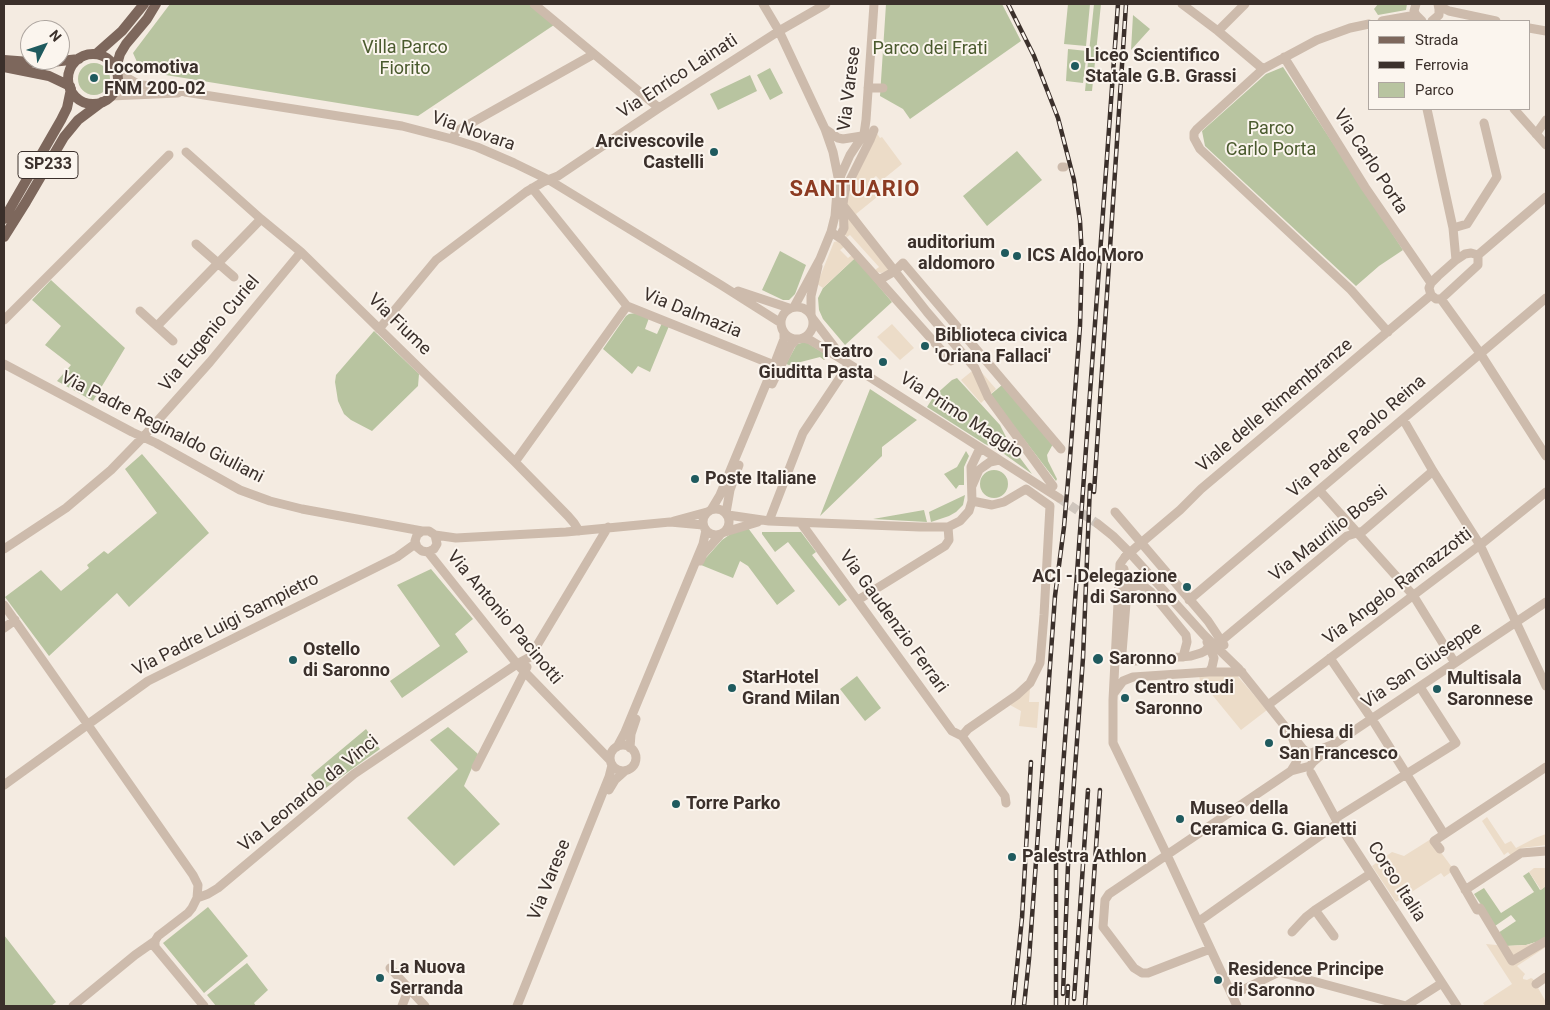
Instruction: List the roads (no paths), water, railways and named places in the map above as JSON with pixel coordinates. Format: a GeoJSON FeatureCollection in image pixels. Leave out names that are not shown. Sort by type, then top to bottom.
{"type":"FeatureCollection","features":[{"type":"Feature","properties":{"kind":"main road"},"geometry":{"type":"LineString","coordinates":[[96,54],[122,31],[144,4]]}},
{"type":"Feature","properties":{"kind":"main road"},"geometry":{"type":"LineString","coordinates":[[111,96],[116,89],[118,81],[117,70],[120,54],[156,4]]}},
{"type":"Feature","properties":{"kind":"main road"},"geometry":{"type":"LineString","coordinates":[[4,60],[43,63],[79,59],[90,54],[96,54],[111,62],[117,70]]}},
{"type":"Feature","properties":{"kind":"main road","name":"SP233"},"geometry":{"type":"LineString","coordinates":[[4,219],[67,108],[70,71],[79,59]]}},
{"type":"Feature","properties":{"kind":"main road"},"geometry":{"type":"LineString","coordinates":[[4,68],[49,76],[70,88],[76,97],[84,102],[93,104],[102,102]]}},
{"type":"Feature","properties":{"kind":"main road","name":"SP233"},"geometry":{"type":"LineString","coordinates":[[4,237],[64,137],[78,120],[111,96]]}},
{"type":"Feature","properties":{"kind":"street"},"geometry":{"type":"LineString","coordinates":[[534,4],[659,108]]}},
{"type":"Feature","properties":{"kind":"street"},"geometry":{"type":"LineString","coordinates":[[763,4],[779,31],[825,129],[833,152],[839,182]]}},
{"type":"Feature","properties":{"kind":"street","name":"Via Enrico Lainati"},"geometry":{"type":"LineString","coordinates":[[379,329],[436,260],[532,188],[558,176],[659,108],[779,31],[826,4]]}},
{"type":"Feature","properties":{"kind":"street","name":"Via Varese"},"geometry":{"type":"LineString","coordinates":[[792,308],[820,259],[831,232],[839,182],[846,164],[862,136],[866,120],[874,4]]}},
{"type":"Feature","properties":{"kind":"street"},"geometry":{"type":"LineString","coordinates":[[1182,4],[1218,31],[1263,70]]}},
{"type":"Feature","properties":{"kind":"street"},"geometry":{"type":"LineString","coordinates":[[1218,31],[1245,4]]}},
{"type":"Feature","properties":{"kind":"street"},"geometry":{"type":"LineString","coordinates":[[1438,14],[1449,11],[1491,20]]}},
{"type":"Feature","properties":{"kind":"street"},"geometry":{"type":"LineString","coordinates":[[1386,20],[1416,13]]}},
{"type":"Feature","properties":{"kind":"street"},"geometry":{"type":"LineString","coordinates":[[1368,24],[1350,28],[1317,40],[1263,70],[1197,129],[1194,133],[1194,138],[1200,149],[1351,290],[1388,332]]}},
{"type":"Feature","properties":{"kind":"street"},"geometry":{"type":"LineString","coordinates":[[1530,28],[1546,31]]}},
{"type":"Feature","properties":{"kind":"street"},"geometry":{"type":"LineString","coordinates":[[452,139],[457,131],[594,54]]}},
{"type":"Feature","properties":{"kind":"street","name":"Via Carlo Porta"},"geometry":{"type":"LineString","coordinates":[[1284,58],[1365,187],[1431,283]]}},
{"type":"Feature","properties":{"kind":"street","name":"Via Novara"},"geometry":{"type":"LineString","coordinates":[[117,70],[136,83],[402,126],[452,139],[514,163],[549,180],[721,284],[781,323]]}},
{"type":"Feature","properties":{"kind":"street"},"geometry":{"type":"LineString","coordinates":[[868,88],[883,88]]}},
{"type":"Feature","properties":{"kind":"street","name":"Via Novara"},"geometry":{"type":"LineString","coordinates":[[111,96],[139,96],[185,92]]}},
{"type":"Feature","properties":{"kind":"street"},"geometry":{"type":"LineString","coordinates":[[1427,110],[1453,228],[1456,260]]}},
{"type":"Feature","properties":{"kind":"street"},"geometry":{"type":"LineString","coordinates":[[1515,110],[1546,145]]}},
{"type":"Feature","properties":{"kind":"street"},"geometry":{"type":"LineString","coordinates":[[1536,134],[1546,120]]}},
{"type":"Feature","properties":{"kind":"street"},"geometry":{"type":"LineString","coordinates":[[1453,228],[1467,224],[1497,177],[1484,123]]}},
{"type":"Feature","properties":{"kind":"street"},"geometry":{"type":"LineString","coordinates":[[825,129],[838,138],[843,139],[862,136]]}},
{"type":"Feature","properties":{"kind":"street"},"geometry":{"type":"LineString","coordinates":[[842,232],[844,228],[843,204],[847,187],[874,130]]}},
{"type":"Feature","properties":{"kind":"street","name":"Via Fiume"},"geometry":{"type":"LineString","coordinates":[[186,152],[301,252],[515,462],[574,522],[578,531]]}},
{"type":"Feature","properties":{"kind":"street"},"geometry":{"type":"LineString","coordinates":[[4,320],[169,155]]}},
{"type":"Feature","properties":{"kind":"street","name":"Via Dalmazia"},"geometry":{"type":"LineString","coordinates":[[532,188],[627,306],[774,365]]}},
{"type":"Feature","properties":{"kind":"street"},"geometry":{"type":"LineString","coordinates":[[1441,299],[1478,265],[1478,255],[1546,197]]}},
{"type":"Feature","properties":{"kind":"street"},"geometry":{"type":"LineString","coordinates":[[843,204],[894,271],[975,368],[988,397],[1053,486]]}},
{"type":"Feature","properties":{"kind":"street"},"geometry":{"type":"LineString","coordinates":[[157,326],[261,219]]}},
{"type":"Feature","properties":{"kind":"street"},"geometry":{"type":"LineString","coordinates":[[831,232],[843,240],[951,361]]}},
{"type":"Feature","properties":{"kind":"street"},"geometry":{"type":"LineString","coordinates":[[196,244],[234,277]]}},
{"type":"Feature","properties":{"kind":"street","name":"Via Eugenio Curiel"},"geometry":{"type":"LineString","coordinates":[[4,550],[44,524],[111,470],[210,362],[301,252]]}},
{"type":"Feature","properties":{"kind":"street"},"geometry":{"type":"LineString","coordinates":[[1478,255],[1465,254],[1456,260],[1431,283],[1431,295],[1436,299],[1441,299],[1480,353],[1546,456]]}},
{"type":"Feature","properties":{"kind":"street","name":"Via Varese"},"geometry":{"type":"LineString","coordinates":[[812,317],[812,292],[820,259]]}},
{"type":"Feature","properties":{"kind":"street"},"geometry":{"type":"LineString","coordinates":[[879,280],[904,263],[1061,449]]}},
{"type":"Feature","properties":{"kind":"street","name":"Via Novara"},"geometry":{"type":"LineString","coordinates":[[721,284],[792,308]]}},
{"type":"Feature","properties":{"kind":"street","name":"Viale delle Rimembranze"},"geometry":{"type":"LineString","coordinates":[[1125,558],[1201,489],[1431,295]]}},
{"type":"Feature","properties":{"kind":"street","name":"Via Padre Paolo Reina"},"geometry":{"type":"LineString","coordinates":[[1190,600],[1546,298]]}},
{"type":"Feature","properties":{"kind":"street"},"geometry":{"type":"LineString","coordinates":[[515,462],[627,306]]}},
{"type":"Feature","properties":{"kind":"street"},"geometry":{"type":"LineString","coordinates":[[597,747],[616,748],[625,746],[630,748],[635,756],[635,762],[632,767],[625,771],[617,770],[611,763],[611,754],[616,748],[625,732],[703,544],[705,528],[703,520],[720,495],[774,365],[784,339],[781,323],[783,314],[798,306],[806,309],[812,317],[812,328],[810,332],[793,343],[754,425],[731,486],[726,505],[729,525],[704,554],[695,573],[636,720],[630,748]]}},
{"type":"Feature","properties":{"kind":"street"},"geometry":{"type":"LineString","coordinates":[[140,311],[174,341]]}},
{"type":"Feature","properties":{"kind":"street","name":"Via Primo Maggio"},"geometry":{"type":"LineString","coordinates":[[812,317],[847,363]]}},
{"type":"Feature","properties":{"kind":"street"},"geometry":{"type":"LineString","coordinates":[[784,333],[792,338],[800,338]]}},
{"type":"Feature","properties":{"kind":"street","name":"Via Primo Maggio"},"geometry":{"type":"LineString","coordinates":[[800,338],[810,340],[1059,498]]}},
{"type":"Feature","properties":{"kind":"street"},"geometry":{"type":"LineString","coordinates":[[767,521],[803,433],[847,363]]}},
{"type":"Feature","properties":{"kind":"street","name":"Via Padre Reginaldo Giuliani"},"geometry":{"type":"LineString","coordinates":[[4,364],[132,432],[144,436],[240,490],[270,501],[302,509],[399,526],[420,543],[436,547],[456,538]]}},
{"type":"Feature","properties":{"kind":"street"},"geometry":{"type":"LineString","coordinates":[[1403,419],[1480,546],[1546,686]]}},
{"type":"Feature","properties":{"kind":"street"},"geometry":{"type":"LineString","coordinates":[[709,511],[719,509],[727,514],[767,521],[948,527],[965,517],[969,511],[972,501],[971,467],[980,448]]}},
{"type":"Feature","properties":{"kind":"street"},"geometry":{"type":"LineString","coordinates":[[972,486],[982,467],[990,462],[999,460]]}},
{"type":"Feature","properties":{"kind":"street","name":"Via Maurilio Bossi"},"geometry":{"type":"LineString","coordinates":[[1221,641],[1347,536],[1363,531],[1433,471]]}},
{"type":"Feature","properties":{"kind":"street"},"geometry":{"type":"LineString","coordinates":[[962,736],[968,729],[1030,683],[1040,663],[1043,642],[1050,506],[1026,488],[1004,502],[992,505],[972,501]]}},
{"type":"Feature","properties":{"kind":"street"},"geometry":{"type":"LineString","coordinates":[[1320,491],[1413,595],[1454,663]]}},
{"type":"Feature","properties":{"kind":"street","name":"Via Angelo Ramazzotti"},"geometry":{"type":"LineString","coordinates":[[1268,705],[1480,546],[1546,492]]}},
{"type":"Feature","properties":{"kind":"street","name":"Via Padre Reginaldo Giuliani"},"geometry":{"type":"LineString","coordinates":[[670,522],[709,511]]}},
{"type":"Feature","properties":{"kind":"street"},"geometry":{"type":"LineString","coordinates":[[1115,512],[1214,628],[1240,671]]}},
{"type":"Feature","properties":{"kind":"street"},"geometry":{"type":"LineString","coordinates":[[705,528],[712,535],[722,534],[740,527],[767,521]]}},
{"type":"Feature","properties":{"kind":"street","name":"Via Padre Reginaldo Giuliani"},"geometry":{"type":"LineString","coordinates":[[420,543],[429,531],[435,535],[456,538],[578,531],[670,522],[705,528]]}},
{"type":"Feature","properties":{"kind":"street","name":"Via Gaudenzio Ferrari"},"geometry":{"type":"LineString","coordinates":[[801,523],[952,731],[962,736],[1005,796],[1006,803]]}},
{"type":"Feature","properties":{"kind":"street"},"geometry":{"type":"LineString","coordinates":[[1098,524],[1129,552],[1204,635],[1240,671],[1303,749],[1309,754],[1334,744]]}},
{"type":"Feature","properties":{"kind":"street"},"geometry":{"type":"LineString","coordinates":[[476,767],[526,671],[530,657],[608,527]]}},
{"type":"Feature","properties":{"kind":"street"},"geometry":{"type":"LineString","coordinates":[[858,600],[945,546],[949,540],[948,527]]}},
{"type":"Feature","properties":{"kind":"street"},"geometry":{"type":"LineString","coordinates":[[435,535],[436,547]]}},
{"type":"Feature","properties":{"kind":"street","name":"Via Padre Luigi Sampietro"},"geometry":{"type":"LineString","coordinates":[[4,785],[158,675],[397,557],[420,543]]}},
{"type":"Feature","properties":{"kind":"street","name":"Via Antonio Pacinotti"},"geometry":{"type":"LineString","coordinates":[[420,543],[517,664],[526,671],[611,763]]}},
{"type":"Feature","properties":{"kind":"street"},"geometry":{"type":"LineString","coordinates":[[1125,558],[1123,565],[1127,591],[1123,658],[1134,661],[1183,657],[1201,653],[1209,646]]}},
{"type":"Feature","properties":{"kind":"street"},"geometry":{"type":"LineString","coordinates":[[1125,558],[1120,564],[1113,743],[1237,1006]]}},
{"type":"Feature","properties":{"kind":"street"},"geometry":{"type":"LineString","coordinates":[[1127,591],[1139,585],[1151,592],[1186,635],[1187,642],[1183,657]]}},
{"type":"Feature","properties":{"kind":"street","name":"Via San Giuseppe"},"geometry":{"type":"LineString","coordinates":[[1210,949],[1148,973],[1142,973],[1134,968],[1103,928],[1105,900],[1109,894],[1291,771],[1310,766],[1334,744],[1546,602]]}},
{"type":"Feature","properties":{"kind":"street"},"geometry":{"type":"LineString","coordinates":[[4,605],[194,875],[198,885],[197,898]]}},
{"type":"Feature","properties":{"kind":"street"},"geometry":{"type":"LineString","coordinates":[[4,628],[15,620]]}},
{"type":"Feature","properties":{"kind":"street"},"geometry":{"type":"LineString","coordinates":[[1204,635],[1214,658],[1209,672]]}},
{"type":"Feature","properties":{"kind":"street","name":"Via Leonardo da Vinci"},"geometry":{"type":"LineString","coordinates":[[72,1006],[155,941],[158,936],[192,908],[197,898],[218,888],[354,774],[530,657]]}},
{"type":"Feature","properties":{"kind":"street"},"geometry":{"type":"LineString","coordinates":[[1330,658],[1444,834]]}},
{"type":"Feature","properties":{"kind":"street"},"geometry":{"type":"LineString","coordinates":[[1114,694],[1124,681],[1132,676],[1240,671]]}},
{"type":"Feature","properties":{"kind":"street"},"geometry":{"type":"LineString","coordinates":[[1198,922],[1380,790],[1456,743],[1420,687]]}},
{"type":"Feature","properties":{"kind":"street"},"geometry":{"type":"LineString","coordinates":[[1291,734],[1298,756],[1291,771]]}},
{"type":"Feature","properties":{"kind":"street","name":"Via Varese"},"geometry":{"type":"LineString","coordinates":[[517,1006],[609,777],[611,763]]}},
{"type":"Feature","properties":{"kind":"street"},"geometry":{"type":"LineString","coordinates":[[1440,849],[1434,841],[1546,767]]}},
{"type":"Feature","properties":{"kind":"street","name":"Via Varese"},"geometry":{"type":"LineString","coordinates":[[523,1006],[608,792],[614,780],[625,771]]}},
{"type":"Feature","properties":{"kind":"street","name":"Corso Italia"},"geometry":{"type":"LineString","coordinates":[[1312,773],[1337,820],[1370,874],[1457,1006]]}},
{"type":"Feature","properties":{"kind":"street"},"geometry":{"type":"LineString","coordinates":[[1465,890],[1521,853],[1546,851]]}},
{"type":"Feature","properties":{"kind":"street"},"geometry":{"type":"LineString","coordinates":[[1454,870],[1477,910],[1480,908],[1512,961],[1546,941]]}},
{"type":"Feature","properties":{"kind":"street"},"geometry":{"type":"LineString","coordinates":[[1292,932],[1315,910],[1370,874]]}},
{"type":"Feature","properties":{"kind":"street"},"geometry":{"type":"LineString","coordinates":[[1315,910],[1334,936]]}},
{"type":"Feature","properties":{"kind":"street"},"geometry":{"type":"LineString","coordinates":[[155,941],[155,947],[204,1006]]}},
{"type":"Feature","properties":{"kind":"street"},"geometry":{"type":"LineString","coordinates":[[390,968],[425,1006]]}},
{"type":"Feature","properties":{"kind":"street"},"geometry":{"type":"LineString","coordinates":[[1232,995],[1279,972],[1406,1006],[1442,983]]}},
{"type":"Feature","properties":{"kind":"street"},"geometry":{"type":"LineString","coordinates":[[1536,984],[1546,978]]}},
{"type":"Feature","properties":{"kind":"street"},"geometry":{"type":"LineString","coordinates":[[402,1006],[409,988]]}},
{"type":"Feature","properties":{"kind":"tunnel"},"geometry":{"type":"LineString","coordinates":[[1059,498],[1098,524]]}},
{"type":"Feature","properties":{"kind":"railway"},"geometry":{"type":"LineString","coordinates":[[1008,4],[1034,56],[1058,118],[1074,180],[1080,221],[1082,258],[1080,326],[1070,458],[1055,596],[1024,1006]]}},
{"type":"Feature","properties":{"kind":"railway"},"geometry":{"type":"LineString","coordinates":[[1056,1006],[1056,865],[1118,4]]}},
{"type":"Feature","properties":{"kind":"railway"},"geometry":{"type":"LineString","coordinates":[[1094,492],[1126,4]]}},
{"type":"Feature","properties":{"kind":"railway"},"geometry":{"type":"LineString","coordinates":[[1063,994],[1068,865],[1083,658],[1090,485]]}},
{"type":"Feature","properties":{"kind":"railway"},"geometry":{"type":"LineString","coordinates":[[1013,1006],[1022,918],[1031,762]]}},
{"type":"Feature","properties":{"kind":"railway"},"geometry":{"type":"LineString","coordinates":[[1074,999],[1088,790]]}},
{"type":"Feature","properties":{"kind":"railway"},"geometry":{"type":"LineString","coordinates":[[1085,1006],[1100,790]]}},
{"type":"Feature","properties":{"kind":"railway"},"geometry":{"type":"LineString","coordinates":[[1067,1006],[1068,986]]}},
{"type":"Feature","properties":{"kind":"place","name":"Liceo Scientifico Statale G.B. Grassi"},"geometry":{"type":"Point","coordinates":[1075,66]}},
{"type":"Feature","properties":{"kind":"place","name":"Locomotiva FNM 200-02"},"geometry":{"type":"Point","coordinates":[94,78]}},
{"type":"Feature","properties":{"kind":"place","name":"Arcivescovile Castelli"},"geometry":{"type":"Point","coordinates":[714,152]}},
{"type":"Feature","properties":{"kind":"place","name":"auditorium aldomoro"},"geometry":{"type":"Point","coordinates":[1005,253]}},
{"type":"Feature","properties":{"kind":"place","name":"ICS Aldo Moro"},"geometry":{"type":"Point","coordinates":[1017,256]}},
{"type":"Feature","properties":{"kind":"place","name":"Biblioteca civica 'Oriana Fallaci'"},"geometry":{"type":"Point","coordinates":[925,346]}},
{"type":"Feature","properties":{"kind":"place","name":"Teatro Giuditta Pasta"},"geometry":{"type":"Point","coordinates":[883,362]}},
{"type":"Feature","properties":{"kind":"place","name":"Poste Italiane"},"geometry":{"type":"Point","coordinates":[695,479]}},
{"type":"Feature","properties":{"kind":"place","name":"ACI - Delegazione di Saronno"},"geometry":{"type":"Point","coordinates":[1187,587]}},
{"type":"Feature","properties":{"kind":"place","name":"Saronno"},"geometry":{"type":"Point","coordinates":[1098,659]}},
{"type":"Feature","properties":{"kind":"place","name":"Ostello di Saronno"},"geometry":{"type":"Point","coordinates":[293,660]}},
{"type":"Feature","properties":{"kind":"place","name":"StarHotel Grand Milan"},"geometry":{"type":"Point","coordinates":[732,688]}},
{"type":"Feature","properties":{"kind":"place","name":"Multisala Saronnese"},"geometry":{"type":"Point","coordinates":[1437,689]}},
{"type":"Feature","properties":{"kind":"place","name":"Centro studi Saronno"},"geometry":{"type":"Point","coordinates":[1125,698]}},
{"type":"Feature","properties":{"kind":"place","name":"Chiesa di San Francesco"},"geometry":{"type":"Point","coordinates":[1269,743]}},
{"type":"Feature","properties":{"kind":"place","name":"Torre Parko"},"geometry":{"type":"Point","coordinates":[676,804]}},
{"type":"Feature","properties":{"kind":"place","name":"Museo della Ceramica G. Gianetti"},"geometry":{"type":"Point","coordinates":[1180,819]}},
{"type":"Feature","properties":{"kind":"place","name":"Palestra Athlon"},"geometry":{"type":"Point","coordinates":[1012,857]}},
{"type":"Feature","properties":{"kind":"place","name":"La Nuova Serranda"},"geometry":{"type":"Point","coordinates":[380,978]}},
{"type":"Feature","properties":{"kind":"place","name":"Residence Principe di Saronno"},"geometry":{"type":"Point","coordinates":[1218,980]}},
{"type":"Feature","properties":{"kind":"district","name":"SANTUARIO"},"geometry":{"type":"Point","coordinates":[855,190]}},
{"type":"Feature","properties":{"kind":"park label","name":"Parco dei Frati"},"geometry":{"type":"Point","coordinates":[930,49]}},
{"type":"Feature","properties":{"kind":"park label","name":"Villa Parco Fiorito"},"geometry":{"type":"Point","coordinates":[405,58]}},
{"type":"Feature","properties":{"kind":"park label","name":"Parco Carlo Porta"},"geometry":{"type":"Point","coordinates":[1271,139]}}]}
